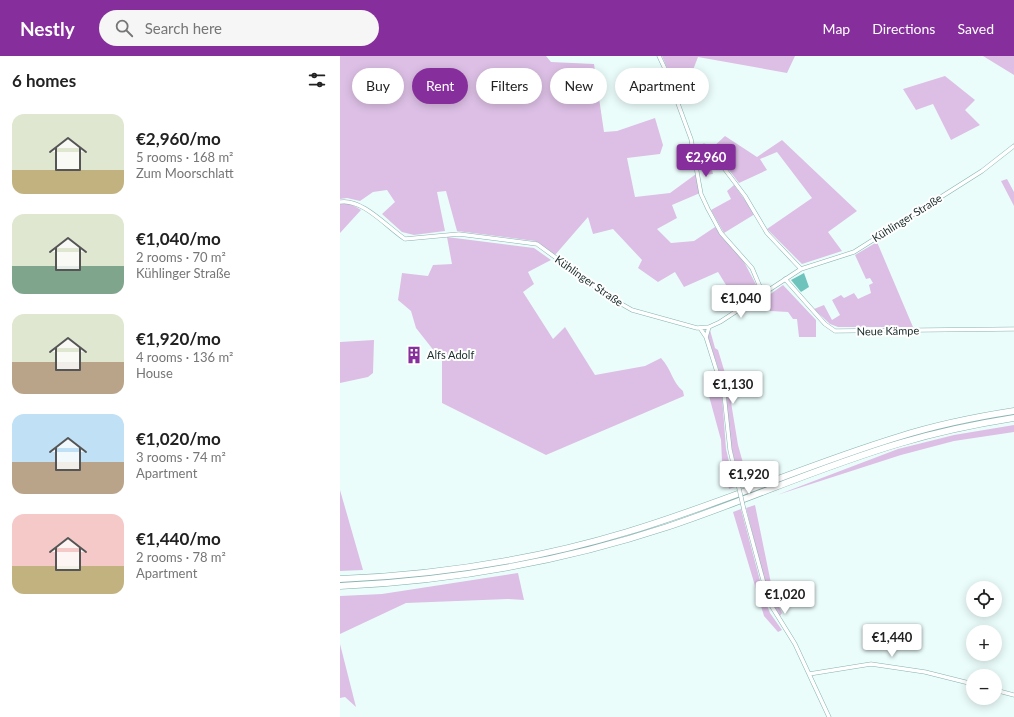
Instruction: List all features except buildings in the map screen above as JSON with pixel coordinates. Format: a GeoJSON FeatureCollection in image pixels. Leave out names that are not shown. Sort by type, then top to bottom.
{"type":"FeatureCollection","features":[{"type":"Feature","properties":{"kind":"highway"},"geometry":{"type":"LineString","coordinates":[[340,579],[449,570],[511,560],[587,543],[665,520],[838,457],[898,437],[937,426],[1014,411]]}},
{"type":"Feature","properties":{"kind":"highway"},"geometry":{"type":"LineString","coordinates":[[340,586],[427,580],[505,568],[589,549],[667,527],[840,463],[900,443],[933,434],[1014,418]]}},
{"type":"Feature","properties":{"kind":"street"},"geometry":{"type":"LineString","coordinates":[[659,56],[694,149],[701,194],[721,233],[752,268],[764,294]]}},
{"type":"Feature","properties":{"kind":"street"},"geometry":{"type":"LineString","coordinates":[[694,149],[704,146],[708,147],[745,196],[767,233],[802,269]]}},
{"type":"Feature","properties":{"kind":"street","name":"Kühlinger Straße"},"geometry":{"type":"LineString","coordinates":[[340,202],[345,201],[358,204],[405,239],[459,234],[537,244],[611,298],[632,310],[700,328],[709,327],[731,316],[802,269],[854,252],[982,171],[1014,146]]}},
{"type":"Feature","properties":{"kind":"street","name":"Neue Kämpe"},"geometry":{"type":"LineString","coordinates":[[785,279],[825,324],[830,329],[835,331],[1014,329]]}},
{"type":"Feature","properties":{"kind":"street"},"geometry":{"type":"LineString","coordinates":[[706,337],[709,327]]}},
{"type":"Feature","properties":{"kind":"street"},"geometry":{"type":"LineString","coordinates":[[700,328],[706,337],[724,394],[730,450],[744,510],[769,602],[795,644],[829,717]]}},
{"type":"Feature","properties":{"kind":"street"},"geometry":{"type":"LineString","coordinates":[[809,674],[871,664],[926,672],[966,682]]}},
{"type":"Feature","properties":{"kind":"street"},"geometry":{"type":"LineString","coordinates":[[1002,692],[1014,695]]}},
{"type":"Feature","properties":{"kind":"shaded area"},"geometry":{"type":"Polygon","coordinates":[[[340,56],[546,56],[551,62],[594,64],[595,68],[550,68],[550,104],[600,104],[604,132],[617,131],[655,118],[663,145],[660,154],[627,158],[635,197],[670,193],[696,174],[700,193],[672,205],[677,218],[657,229],[671,243],[694,241],[715,227],[743,260],[760,292],[739,306],[718,272],[684,287],[675,272],[658,282],[638,268],[642,260],[613,229],[593,234],[588,217],[555,255],[535,241],[457,231],[446,191],[437,192],[445,231],[414,235],[402,232],[382,214],[395,202],[387,190],[373,192],[360,201],[347,198],[340,199],[340,56]]]}},
{"type":"Feature","properties":{"kind":"shaded area"},"geometry":{"type":"Polygon","coordinates":[[[662,56],[795,56],[787,73],[698,57],[694,68],[667,68],[662,56]]]}},
{"type":"Feature","properties":{"kind":"shaded area"},"geometry":{"type":"Polygon","coordinates":[[[983,56],[1014,56],[1014,75],[983,56]]]}},
{"type":"Feature","properties":{"kind":"shaded area"},"geometry":{"type":"Polygon","coordinates":[[[945,76],[975,100],[965,110],[980,125],[951,140],[933,104],[916,110],[903,89],[945,76]]]}},
{"type":"Feature","properties":{"kind":"shaded area"},"geometry":{"type":"Polygon","coordinates":[[[725,136],[757,157],[782,140],[857,211],[828,232],[842,251],[802,264],[767,229],[812,198],[777,152],[760,159],[767,170],[739,183],[712,148],[725,136]]]}},
{"type":"Feature","properties":{"kind":"shaded area"},"geometry":{"type":"Polygon","coordinates":[[[701,152],[708,153],[713,174],[704,175],[698,155],[701,152]]]}},
{"type":"Feature","properties":{"kind":"shaded area"},"geometry":{"type":"Polygon","coordinates":[[[1007,179],[1014,192],[1014,206],[1001,181],[1007,179]]]}},
{"type":"Feature","properties":{"kind":"shaded area"},"geometry":{"type":"Polygon","coordinates":[[[734,185],[755,214],[724,233],[711,210],[731,199],[727,191],[734,185]]]}},
{"type":"Feature","properties":{"kind":"shaded area"},"geometry":{"type":"Polygon","coordinates":[[[340,204],[351,204],[361,210],[340,233],[340,204]]]}},
{"type":"Feature","properties":{"kind":"shaded area"},"geometry":{"type":"Polygon","coordinates":[[[447,237],[534,248],[551,260],[528,272],[534,284],[523,292],[553,339],[565,327],[595,375],[645,366],[661,358],[668,367],[676,384],[683,391],[684,396],[546,455],[442,403],[442,361],[416,328],[411,311],[398,300],[402,273],[428,276],[433,265],[452,264],[447,237]]]}},
{"type":"Feature","properties":{"kind":"shaded area"},"geometry":{"type":"Polygon","coordinates":[[[877,242],[913,327],[838,327],[830,324],[814,309],[824,305],[832,320],[840,315],[832,300],[841,295],[844,298],[854,293],[858,299],[871,293],[869,285],[873,283],[870,278],[866,279],[855,255],[877,242]]]}},
{"type":"Feature","properties":{"kind":"shaded area"},"geometry":{"type":"Polygon","coordinates":[[[783,285],[816,320],[816,337],[799,337],[797,319],[793,319],[788,312],[770,311],[765,298],[783,285]]]}},
{"type":"Feature","properties":{"kind":"shaded area"},"geometry":{"type":"Polygon","coordinates":[[[710,330],[715,348],[718,350],[731,393],[726,392],[708,337],[710,330]]]}},
{"type":"Feature","properties":{"kind":"shaded area"},"geometry":{"type":"Polygon","coordinates":[[[374,340],[373,373],[368,377],[340,383],[340,342],[374,340]]]}},
{"type":"Feature","properties":{"kind":"shaded area"},"geometry":{"type":"Polygon","coordinates":[[[722,395],[726,449],[735,487],[729,489],[722,461],[721,440],[709,396],[722,395]]]}},
{"type":"Feature","properties":{"kind":"shaded area"},"geometry":{"type":"Polygon","coordinates":[[[730,396],[738,445],[748,481],[741,483],[731,447],[725,397],[730,396]]]}},
{"type":"Feature","properties":{"kind":"shaded area"},"geometry":{"type":"Polygon","coordinates":[[[1014,425],[1014,432],[954,441],[901,455],[777,495],[898,449],[954,435],[1014,425]]]}},
{"type":"Feature","properties":{"kind":"shaded area"},"geometry":{"type":"Polygon","coordinates":[[[340,490],[363,570],[340,571],[340,490]]]}},
{"type":"Feature","properties":{"kind":"shaded area"},"geometry":{"type":"Polygon","coordinates":[[[755,505],[774,598],[782,613],[780,616],[777,614],[767,591],[746,508],[755,505]]]}},
{"type":"Feature","properties":{"kind":"shaded area"},"geometry":{"type":"Polygon","coordinates":[[[741,509],[766,603],[770,613],[782,630],[778,632],[764,616],[733,512],[741,509]]]}},
{"type":"Feature","properties":{"kind":"shaded area"},"geometry":{"type":"Polygon","coordinates":[[[518,573],[524,600],[508,599],[406,603],[340,634],[340,596],[382,594],[518,573]]]}},
{"type":"Feature","properties":{"kind":"shaded area"},"geometry":{"type":"Polygon","coordinates":[[[340,644],[356,707],[345,697],[340,698],[340,644]]]}},
{"type":"Feature","properties":{"kind":"water"},"geometry":{"type":"Polygon","coordinates":[[[804,273],[809,287],[801,292],[791,280],[804,273]]]}},
{"type":"Feature","properties":{"kind":"place","name":"Alfs Adolf"},"geometry":{"type":"Point","coordinates":[414,355]}}]}
